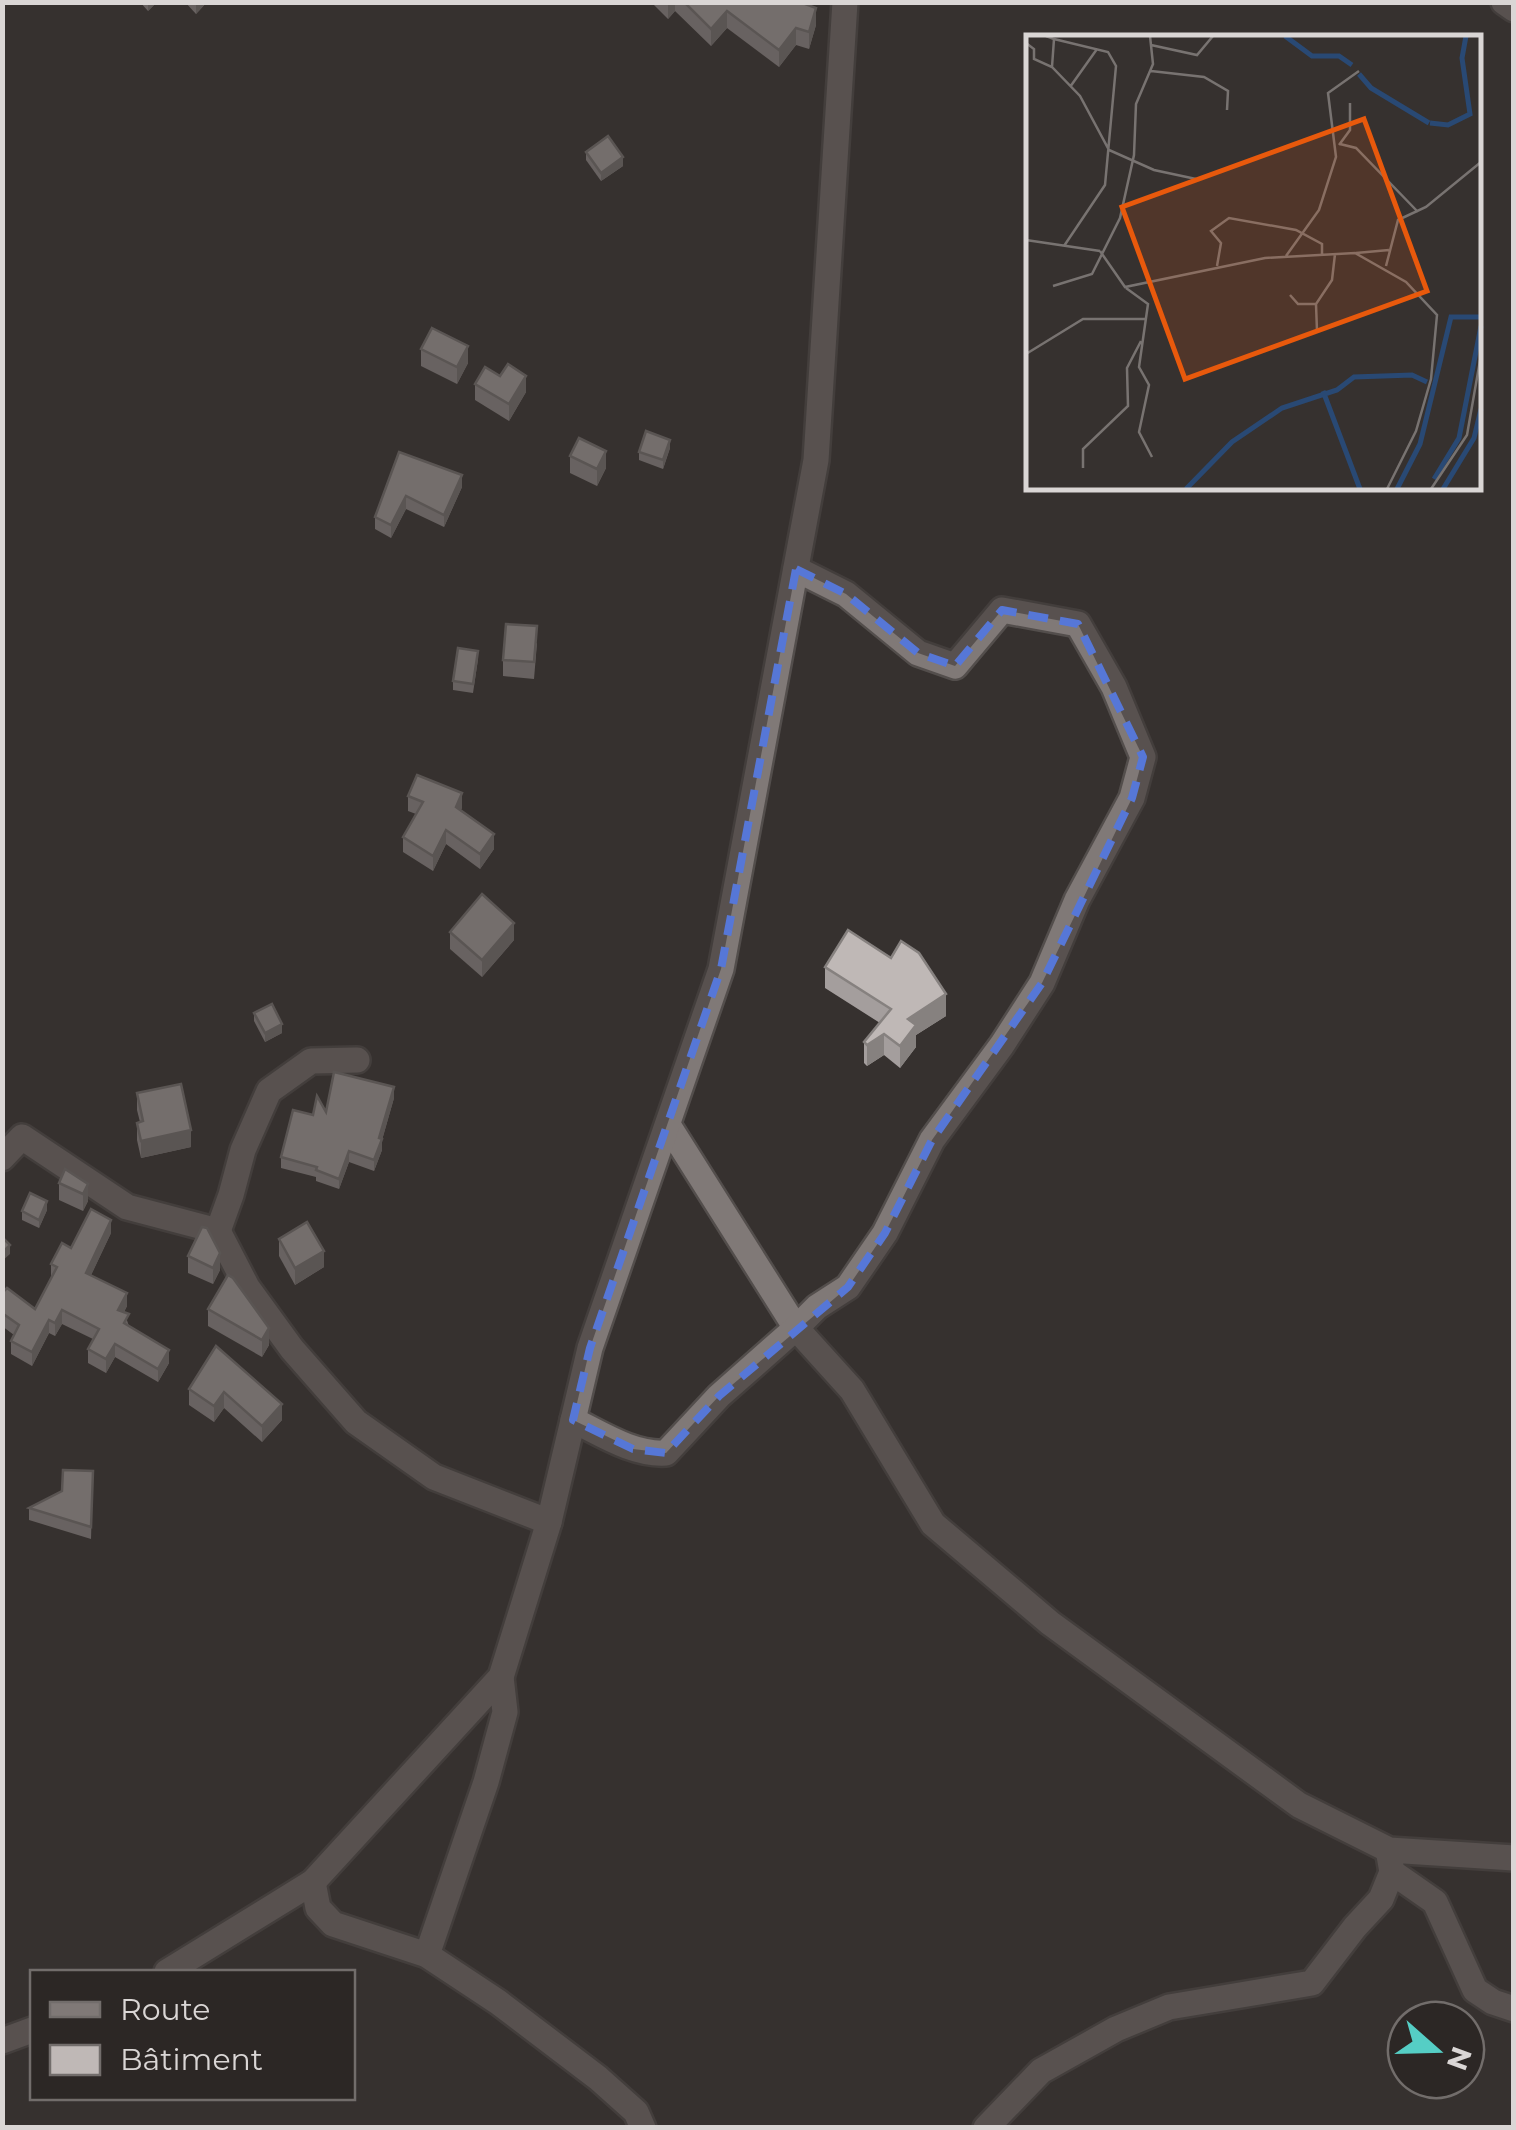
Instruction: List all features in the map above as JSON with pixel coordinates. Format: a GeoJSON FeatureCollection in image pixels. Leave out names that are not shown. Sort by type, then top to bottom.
{"type":"FeatureCollection","features":[{"type":"Feature","properties":{"kind":"street"},"geometry":{"type":"LineString","coordinates":[[427,1956],[486,1782],[505,1712],[501,1677],[549,1522],[590,1348],[721,969],[816,460],[845,2]]}},
{"type":"Feature","properties":{"kind":"street"},"geometry":{"type":"LineString","coordinates":[[1504,2],[1514,10]]}},
{"type":"Feature","properties":{"kind":"street"},"geometry":{"type":"LineString","coordinates":[[573,1420],[633,1448],[651,1454],[666,1453],[718,1396],[816,1307],[848,1287],[884,1233],[932,1140],[1042,983],[1077,900],[1132,798],[1143,757],[1114,687],[1078,624],[1002,610],[955,666],[918,653],[846,594],[796,569]]}},
{"type":"Feature","properties":{"kind":"street"},"geometry":{"type":"LineString","coordinates":[[356,1060],[311,1061],[269,1091],[243,1150],[218,1231],[247,1287],[292,1348],[356,1422],[434,1477],[549,1522]]}},
{"type":"Feature","properties":{"kind":"street"},"geometry":{"type":"LineString","coordinates":[[668,1125],[796,1328],[852,1390],[933,1524],[1050,1623],[1299,1805],[1390,1861],[1435,1902],[1475,1990],[1493,2002],[1514,2008]]}},
{"type":"Feature","properties":{"kind":"street"},"geometry":{"type":"LineString","coordinates":[[2,1158],[22,1137],[127,1207],[218,1231]]}},
{"type":"Feature","properties":{"kind":"street"},"geometry":{"type":"LineString","coordinates":[[170,1970],[313,1882],[501,1677]]}},
{"type":"Feature","properties":{"kind":"street"},"geometry":{"type":"LineString","coordinates":[[1390,1861],[1514,1858]]}},
{"type":"Feature","properties":{"kind":"street"},"geometry":{"type":"LineString","coordinates":[[986,2128],[1041,2071],[1116,2029],[1169,2007],[1312,1983],[1381,1900],[1390,1861]]}},
{"type":"Feature","properties":{"kind":"street"},"geometry":{"type":"LineString","coordinates":[[313,1882],[318,1908],[333,1924],[427,1956],[498,2002],[598,2078],[636,2112],[642,2128]]}},
{"type":"Feature","properties":{"kind":"street"},"geometry":{"type":"LineString","coordinates":[[2,2041],[30,2031]]}},
{"type":"Feature","properties":{"kind":"highlighted area"},"geometry":{"type":"Polygon","coordinates":[[[796,569],[846,594],[918,653],[955,666],[1002,610],[1078,624],[1143,757],[1132,798],[1042,983],[932,1140],[885,1233],[848,1287],[719,1396],[666,1453],[633,1449],[573,1420],[590,1348],[721,969],[796,569]]]}},
{"type":"Feature","properties":{"kind":"building"},"geometry":{"type":"Polygon","coordinates":[[[684,2],[800,2],[816,8],[809,32],[796,28],[779,50],[727,11],[711,29],[684,2]]]}},
{"type":"Feature","properties":{"kind":"building"},"geometry":{"type":"Polygon","coordinates":[[[608,136],[623,157],[601,173],[586,152],[608,136]]]}},
{"type":"Feature","properties":{"kind":"building"},"geometry":{"type":"Polygon","coordinates":[[[432,328],[468,346],[457,367],[421,349],[432,328]]]}},
{"type":"Feature","properties":{"kind":"building"},"geometry":{"type":"Polygon","coordinates":[[[508,364],[526,376],[509,404],[475,384],[485,367],[500,376],[508,364]]]}},
{"type":"Feature","properties":{"kind":"building"},"geometry":{"type":"Polygon","coordinates":[[[646,431],[670,440],[663,460],[639,452],[646,431]]]}},
{"type":"Feature","properties":{"kind":"building"},"geometry":{"type":"Polygon","coordinates":[[[579,438],[606,451],[597,469],[570,456],[579,438]]]}},
{"type":"Feature","properties":{"kind":"building"},"geometry":{"type":"Polygon","coordinates":[[[399,452],[462,475],[444,515],[406,496],[391,525],[375,517],[399,452]]]}},
{"type":"Feature","properties":{"kind":"building"},"geometry":{"type":"Polygon","coordinates":[[[506,624],[537,626],[534,662],[503,660],[506,624]]]}},
{"type":"Feature","properties":{"kind":"building"},"geometry":{"type":"Polygon","coordinates":[[[458,648],[478,651],[473,684],[453,681],[458,648]]]}},
{"type":"Feature","properties":{"kind":"building"},"geometry":{"type":"Polygon","coordinates":[[[417,775],[462,793],[456,807],[494,834],[480,854],[446,830],[433,856],[403,837],[423,802],[408,796],[417,775]]]}},
{"type":"Feature","properties":{"kind":"building"},"geometry":{"type":"Polygon","coordinates":[[[482,894],[514,923],[482,960],[450,932],[482,894]]]}},
{"type":"Feature","properties":{"kind":"building"},"geometry":{"type":"Polygon","coordinates":[[[848,930],[891,958],[901,941],[919,953],[946,994],[908,1019],[916,1025],[900,1046],[884,1034],[867,1045],[864,1042],[891,1009],[825,967],[848,930]]]}},
{"type":"Feature","properties":{"kind":"building"},"geometry":{"type":"Polygon","coordinates":[[[272,1004],[282,1024],[265,1033],[254,1013],[272,1004]]]}},
{"type":"Feature","properties":{"kind":"building"},"geometry":{"type":"Polygon","coordinates":[[[334,1072],[394,1087],[374,1160],[349,1151],[339,1179],[316,1170],[317,1167],[281,1157],[293,1110],[313,1115],[317,1096],[326,1112],[334,1072]]]}},
{"type":"Feature","properties":{"kind":"building"},"geometry":{"type":"Polygon","coordinates":[[[181,1084],[191,1130],[141,1141],[137,1123],[143,1121],[137,1093],[181,1084]]]}},
{"type":"Feature","properties":{"kind":"building"},"geometry":{"type":"Polygon","coordinates":[[[65,1169],[88,1184],[83,1194],[59,1183],[65,1169]]]}},
{"type":"Feature","properties":{"kind":"building"},"geometry":{"type":"Polygon","coordinates":[[[30,1193],[47,1201],[39,1220],[22,1211],[30,1193]]]}},
{"type":"Feature","properties":{"kind":"building"},"geometry":{"type":"Polygon","coordinates":[[[91,1209],[111,1220],[86,1273],[127,1293],[118,1310],[129,1314],[124,1323],[169,1350],[158,1369],[115,1344],[106,1359],[88,1349],[99,1329],[62,1310],[55,1323],[49,1320],[32,1352],[11,1341],[19,1325],[2,1313],[2,1293],[7,1288],[35,1309],[57,1267],[51,1264],[62,1243],[71,1248],[91,1209]]]}},
{"type":"Feature","properties":{"kind":"building"},"geometry":{"type":"Polygon","coordinates":[[[307,1222],[324,1251],[295,1268],[279,1239],[307,1222]]]}},
{"type":"Feature","properties":{"kind":"building"},"geometry":{"type":"Polygon","coordinates":[[[202,1227],[207,1228],[220,1253],[213,1268],[188,1256],[202,1227]]]}},
{"type":"Feature","properties":{"kind":"building"},"geometry":{"type":"Polygon","coordinates":[[[2,1237],[10,1245],[2,1253],[2,1237]]]}},
{"type":"Feature","properties":{"kind":"building"},"geometry":{"type":"Polygon","coordinates":[[[228,1275],[269,1328],[262,1340],[208,1309],[228,1275]]]}},
{"type":"Feature","properties":{"kind":"building"},"geometry":{"type":"Polygon","coordinates":[[[216,1346],[282,1404],[262,1426],[224,1392],[214,1406],[189,1389],[216,1346]]]}},
{"type":"Feature","properties":{"kind":"building"},"geometry":{"type":"Polygon","coordinates":[[[63,1470],[93,1471],[91,1527],[29,1508],[62,1491],[63,1470]]]}}]}
